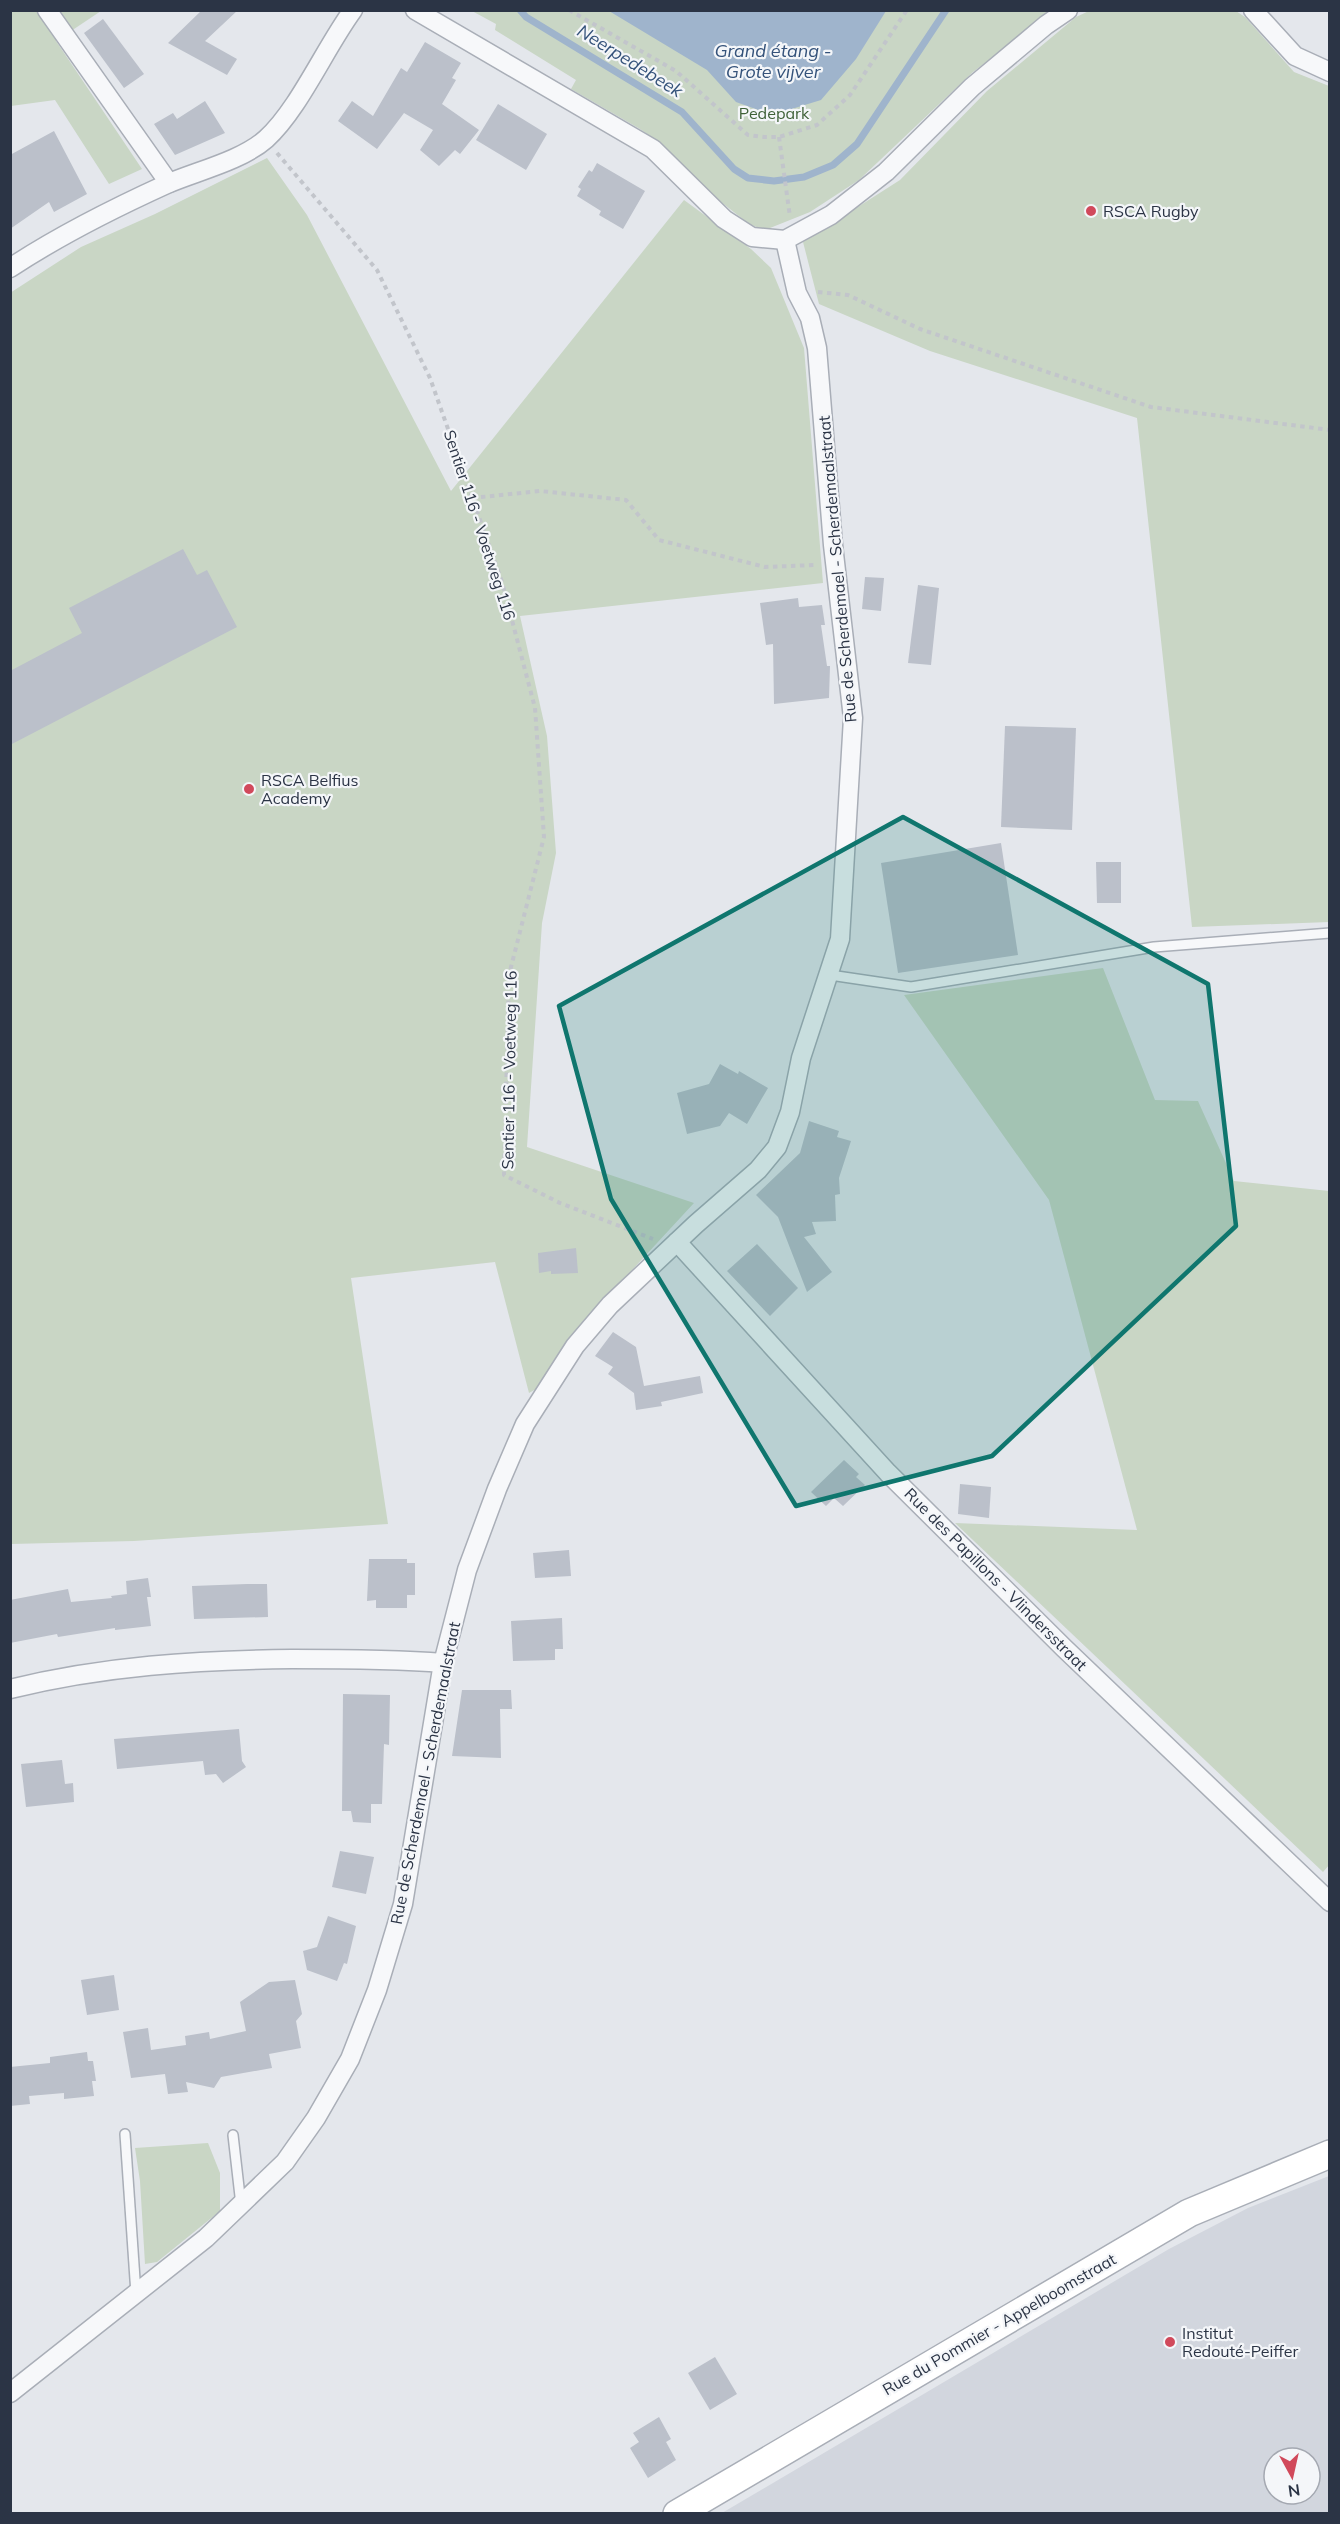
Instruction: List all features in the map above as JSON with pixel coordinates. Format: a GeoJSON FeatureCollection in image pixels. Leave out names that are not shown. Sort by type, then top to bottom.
{"type":"FeatureCollection","features":[{"type":"Feature","properties":{"kind":"street"},"geometry":{"type":"LineString","coordinates":[[47,10],[169,183]]}},
{"type":"Feature","properties":{"kind":"street"},"geometry":{"type":"LineString","coordinates":[[10,268],[95,218],[169,183],[234,158],[265,139],[288,111],[353,10]]}},
{"type":"Feature","properties":{"kind":"street"},"geometry":{"type":"LineString","coordinates":[[415,10],[653,149],[724,219],[752,237],[785,240],[831,215],[886,172],[972,87],[1046,25],[1068,10]]}},
{"type":"Feature","properties":{"kind":"street"},"geometry":{"type":"LineString","coordinates":[[1253,10],[1295,56],[1329,72]]}},
{"type":"Feature","properties":{"kind":"street","name":"Rue de Scherdemael - Scherdemaalstraat"},"geometry":{"type":"LineString","coordinates":[[10,2393],[206,2238],[285,2162],[316,2118],[350,2059],[377,1989],[403,1904],[443,1663],[467,1570],[497,1489],[525,1424],[575,1346],[610,1305],[758,1170],[777,1147],[790,1112],[801,1058],[840,939],[853,718],[835,564],[817,348],[810,318],[797,293],[785,240]]}},
{"type":"Feature","properties":{"kind":"street","name":"Rue des Papillons - Vlindersstraat"},"geometry":{"type":"LineString","coordinates":[[672,1247],[888,1473],[1064,1648],[1329,1902]]}},
{"type":"Feature","properties":{"kind":"street"},"geometry":{"type":"LineString","coordinates":[[10,1689],[130,1666],[220,1660],[388,1659],[443,1663]]}},
{"type":"Feature","properties":{"kind":"street","name":"Rue du Pommier - Appelboomstraat"},"geometry":{"type":"LineString","coordinates":[[677,2514],[1189,2213],[1329,2154]]}},
{"type":"Feature","properties":{"kind":"lane"},"geometry":{"type":"LineString","coordinates":[[830,975],[911,987],[1154,948],[1329,933]]}},
{"type":"Feature","properties":{"kind":"lane"},"geometry":{"type":"LineString","coordinates":[[126,2134],[136,2294]]}},
{"type":"Feature","properties":{"kind":"lane"},"geometry":{"type":"LineString","coordinates":[[233,2135],[241,2205]]}},
{"type":"Feature","properties":{"kind":"path"},"geometry":{"type":"LineString","coordinates":[[569,10],[675,71],[748,135],[779,137],[817,125],[850,96],[907,10]]}},
{"type":"Feature","properties":{"kind":"path"},"geometry":{"type":"LineString","coordinates":[[779,137],[788,204]]}},
{"type":"Feature","properties":{"kind":"path","name":"Sentier 116 - Voetweg 116"},"geometry":{"type":"LineString","coordinates":[[265,139],[377,270],[430,378],[502,582],[536,708],[544,837],[509,975],[504,1175],[560,1203],[672,1247]]}},
{"type":"Feature","properties":{"kind":"path"},"geometry":{"type":"LineString","coordinates":[[797,293],[848,295],[920,329],[1151,407],[1329,430]]}},
{"type":"Feature","properties":{"kind":"path"},"geometry":{"type":"LineString","coordinates":[[472,498],[540,491],[626,501],[659,540],[765,567],[835,564]]}},
{"type":"Feature","properties":{"kind":"highlighted area"},"geometry":{"type":"Polygon","coordinates":[[[903,817],[1208,984],[1236,1226],[992,1456],[796,1506],[611,1199],[559,1006],[903,817]]]}},
{"type":"Feature","properties":{"kind":"shaded area","name":"Institut Redouté-Peiffer"},"geometry":{"type":"Polygon","coordinates":[[[1329,2176],[1329,2513],[722,2513],[1169,2249],[1248,2208],[1329,2176]]]}},
{"type":"Feature","properties":{"kind":"green space"},"geometry":{"type":"Polygon","coordinates":[[[10,11],[101,11],[56,41],[142,169],[109,184],[55,100],[11,106],[10,11]]]}},
{"type":"Feature","properties":{"kind":"green space","name":"Pedepark"},"geometry":{"type":"Polygon","coordinates":[[[472,11],[1054,11],[973,72],[859,180],[810,212],[765,230],[749,224],[697,183],[663,145],[571,89],[576,80],[495,30],[496,24],[472,11]]]}},
{"type":"Feature","properties":{"kind":"green space","name":"RSCA Rugby"},"geometry":{"type":"Polygon","coordinates":[[[1089,11],[1236,11],[1245,17],[1294,72],[1329,86],[1329,922],[1192,927],[1137,418],[930,351],[819,304],[803,242],[900,180],[987,91],[1076,17],[1089,11]]]}},
{"type":"Feature","properties":{"kind":"green space","name":"RSCA Belfius Academy"},"geometry":{"type":"Polygon","coordinates":[[[267,158],[307,215],[451,491],[684,200],[751,249],[771,268],[804,348],[823,583],[520,616],[547,736],[556,853],[542,923],[527,1147],[694,1203],[585,1321],[538,1388],[529,1393],[495,1262],[351,1278],[388,1524],[134,1541],[11,1544],[10,293],[81,247],[155,214],[267,158]]]}},
{"type":"Feature","properties":{"kind":"green space"},"geometry":{"type":"Polygon","coordinates":[[[1103,968],[1155,1100],[1198,1101],[1234,1181],[1329,1191],[1330,1864],[1323,1872],[955,1523],[1137,1530],[1049,1200],[904,995],[1103,968]]]}},
{"type":"Feature","properties":{"kind":"green space"},"geometry":{"type":"Polygon","coordinates":[[[208,2143],[220,2173],[220,2211],[157,2262],[145,2264],[140,2181],[135,2148],[208,2143]]]}},
{"type":"Feature","properties":{"kind":"water","name":"Grand étang - Grote vijver"},"geometry":{"type":"Polygon","coordinates":[[[886,10],[856,59],[821,100],[772,115],[736,102],[707,70],[609,11],[886,10]]]}},
{"type":"Feature","properties":{"kind":"building"},"geometry":{"type":"Polygon","coordinates":[[[202,10],[238,10],[205,41],[237,59],[227,75],[168,43],[202,10]]]}},
{"type":"Feature","properties":{"kind":"building"},"geometry":{"type":"Polygon","coordinates":[[[103,19],[144,74],[124,88],[84,33],[103,19]]]}},
{"type":"Feature","properties":{"kind":"building"},"geometry":{"type":"Polygon","coordinates":[[[425,42],[461,63],[452,78],[456,80],[442,104],[479,130],[460,154],[455,150],[439,166],[420,150],[433,130],[404,113],[377,149],[338,121],[352,101],[373,116],[401,68],[407,72],[425,42]]]}},
{"type":"Feature","properties":{"kind":"building"},"geometry":{"type":"Polygon","coordinates":[[[205,101],[225,133],[175,155],[154,124],[173,113],[177,119],[205,101]]]}},
{"type":"Feature","properties":{"kind":"building"},"geometry":{"type":"Polygon","coordinates":[[[498,104],[547,134],[526,170],[476,140],[498,104]]]}},
{"type":"Feature","properties":{"kind":"building"},"geometry":{"type":"Polygon","coordinates":[[[54,131],[87,194],[54,212],[49,202],[10,229],[10,155],[54,131]]]}},
{"type":"Feature","properties":{"kind":"building"},"geometry":{"type":"Polygon","coordinates":[[[597,163],[645,191],[623,229],[599,215],[601,211],[577,196],[581,189],[578,187],[589,170],[592,172],[597,163]]]}},
{"type":"Feature","properties":{"kind":"building"},"geometry":{"type":"Polygon","coordinates":[[[183,549],[197,575],[207,570],[237,627],[10,745],[10,671],[82,633],[69,608],[183,549]]]}},
{"type":"Feature","properties":{"kind":"building"},"geometry":{"type":"Polygon","coordinates":[[[865,577],[884,578],[881,611],[862,609],[865,577]]]}},
{"type":"Feature","properties":{"kind":"building"},"geometry":{"type":"Polygon","coordinates":[[[918,585],[939,588],[931,665],[908,663],[918,585]]]}},
{"type":"Feature","properties":{"kind":"building"},"geometry":{"type":"Polygon","coordinates":[[[798,598],[799,607],[822,605],[825,625],[821,625],[827,666],[830,666],[829,698],[774,704],[773,644],[766,645],[760,603],[798,598]]]}},
{"type":"Feature","properties":{"kind":"building"},"geometry":{"type":"Polygon","coordinates":[[[1005,726],[1076,728],[1072,830],[1001,827],[1005,726]]]}},
{"type":"Feature","properties":{"kind":"building"},"geometry":{"type":"Polygon","coordinates":[[[1001,843],[1018,955],[898,973],[881,863],[1001,843]]]}},
{"type":"Feature","properties":{"kind":"building"},"geometry":{"type":"Polygon","coordinates":[[[1096,862],[1121,862],[1121,903],[1097,903],[1096,862]]]}},
{"type":"Feature","properties":{"kind":"building"},"geometry":{"type":"Polygon","coordinates":[[[720,1064],[738,1074],[739,1071],[768,1088],[747,1124],[729,1113],[720,1126],[687,1134],[677,1093],[709,1084],[720,1064]]]}},
{"type":"Feature","properties":{"kind":"building"},"geometry":{"type":"Polygon","coordinates":[[[809,1121],[839,1131],[837,1137],[851,1141],[839,1178],[840,1194],[835,1195],[836,1221],[812,1222],[816,1234],[804,1237],[832,1272],[807,1292],[778,1217],[756,1195],[800,1153],[809,1121]]]}},
{"type":"Feature","properties":{"kind":"building"},"geometry":{"type":"Polygon","coordinates":[[[757,1244],[798,1288],[770,1316],[727,1271],[757,1244]]]}},
{"type":"Feature","properties":{"kind":"building"},"geometry":{"type":"Polygon","coordinates":[[[576,1248],[578,1273],[551,1274],[551,1271],[539,1273],[538,1253],[576,1248]]]}},
{"type":"Feature","properties":{"kind":"building"},"geometry":{"type":"Polygon","coordinates":[[[613,1332],[636,1347],[644,1386],[700,1376],[703,1393],[661,1402],[662,1406],[636,1410],[634,1393],[608,1374],[613,1367],[595,1356],[613,1332]]]}},
{"type":"Feature","properties":{"kind":"building"},"geometry":{"type":"Polygon","coordinates":[[[844,1460],[859,1474],[856,1477],[865,1485],[843,1506],[834,1498],[826,1506],[811,1492],[844,1460]]]}},
{"type":"Feature","properties":{"kind":"building"},"geometry":{"type":"Polygon","coordinates":[[[960,1484],[991,1487],[989,1518],[958,1514],[960,1484]]]}},
{"type":"Feature","properties":{"kind":"building"},"geometry":{"type":"Polygon","coordinates":[[[569,1550],[571,1576],[535,1578],[533,1553],[569,1550]]]}},
{"type":"Feature","properties":{"kind":"building"},"geometry":{"type":"Polygon","coordinates":[[[369,1559],[407,1559],[407,1563],[415,1563],[415,1595],[407,1595],[407,1608],[376,1608],[376,1600],[367,1601],[369,1559]]]}},
{"type":"Feature","properties":{"kind":"building"},"geometry":{"type":"Polygon","coordinates":[[[148,1578],[151,1597],[147,1597],[151,1626],[115,1630],[115,1628],[58,1637],[57,1634],[10,1643],[10,1600],[68,1589],[71,1602],[112,1598],[111,1596],[127,1594],[126,1581],[148,1578]]]}},
{"type":"Feature","properties":{"kind":"building"},"geometry":{"type":"Polygon","coordinates":[[[267,1584],[268,1617],[194,1619],[192,1586],[267,1584]]]}},
{"type":"Feature","properties":{"kind":"building"},"geometry":{"type":"Polygon","coordinates":[[[562,1618],[563,1649],[555,1649],[555,1660],[513,1661],[511,1621],[562,1618]]]}},
{"type":"Feature","properties":{"kind":"building"},"geometry":{"type":"Polygon","coordinates":[[[462,1690],[511,1690],[512,1709],[500,1709],[501,1758],[452,1756],[462,1690]]]}},
{"type":"Feature","properties":{"kind":"building"},"geometry":{"type":"Polygon","coordinates":[[[343,1694],[390,1695],[389,1745],[384,1744],[382,1804],[371,1804],[371,1823],[353,1822],[351,1811],[342,1811],[343,1694]]]}},
{"type":"Feature","properties":{"kind":"building"},"geometry":{"type":"Polygon","coordinates":[[[239,1729],[242,1761],[246,1767],[223,1783],[216,1774],[205,1775],[203,1761],[117,1769],[114,1739],[239,1729]]]}},
{"type":"Feature","properties":{"kind":"building"},"geometry":{"type":"Polygon","coordinates":[[[62,1760],[65,1784],[73,1783],[74,1802],[26,1807],[21,1764],[62,1760]]]}},
{"type":"Feature","properties":{"kind":"building"},"geometry":{"type":"Polygon","coordinates":[[[340,1851],[374,1857],[366,1894],[332,1887],[340,1851]]]}},
{"type":"Feature","properties":{"kind":"building"},"geometry":{"type":"Polygon","coordinates":[[[328,1916],[356,1926],[347,1964],[344,1963],[337,1981],[307,1970],[303,1951],[317,1947],[328,1916]]]}},
{"type":"Feature","properties":{"kind":"building"},"geometry":{"type":"Polygon","coordinates":[[[114,1975],[119,2010],[87,2015],[81,1980],[114,1975]]]}},
{"type":"Feature","properties":{"kind":"building"},"geometry":{"type":"Polygon","coordinates":[[[295,1980],[302,2014],[296,2021],[301,2048],[269,2054],[272,2068],[221,2077],[214,2088],[186,2082],[188,2092],[168,2094],[165,2074],[131,2078],[123,2032],[148,2028],[151,2050],[186,2045],[185,2036],[209,2032],[210,2039],[246,2031],[240,2002],[269,1982],[295,1980]]]}},
{"type":"Feature","properties":{"kind":"building"},"geometry":{"type":"Polygon","coordinates":[[[87,2052],[88,2061],[93,2061],[96,2081],[92,2081],[94,2096],[64,2099],[64,2093],[29,2096],[30,2104],[10,2106],[10,2067],[50,2063],[50,2057],[87,2052]]]}},
{"type":"Feature","properties":{"kind":"building"},"geometry":{"type":"Polygon","coordinates":[[[715,2357],[737,2394],[710,2410],[688,2373],[715,2357]]]}},
{"type":"Feature","properties":{"kind":"building"},"geometry":{"type":"Polygon","coordinates":[[[659,2417],[671,2439],[666,2442],[676,2460],[648,2478],[630,2448],[639,2442],[633,2433],[659,2417]]]}},
{"type":"Feature","properties":{"kind":"waterway","name":"Neerpedebeek"},"geometry":{"type":"LineString","coordinates":[[520,10],[526,17],[682,112],[734,169],[748,178],[774,181],[804,177],[833,165],[857,144],[946,10]]}},
{"type":"Feature","properties":{"kind":"place","name":"RSCA Rugby"},"geometry":{"type":"Point","coordinates":[1091,211]}},
{"type":"Feature","properties":{"kind":"place","name":"RSCA Belfius Academy"},"geometry":{"type":"Point","coordinates":[249,789]}},
{"type":"Feature","properties":{"kind":"place","name":"Institut Redouté-Peiffer"},"geometry":{"type":"Point","coordinates":[1170,2342]}}]}
